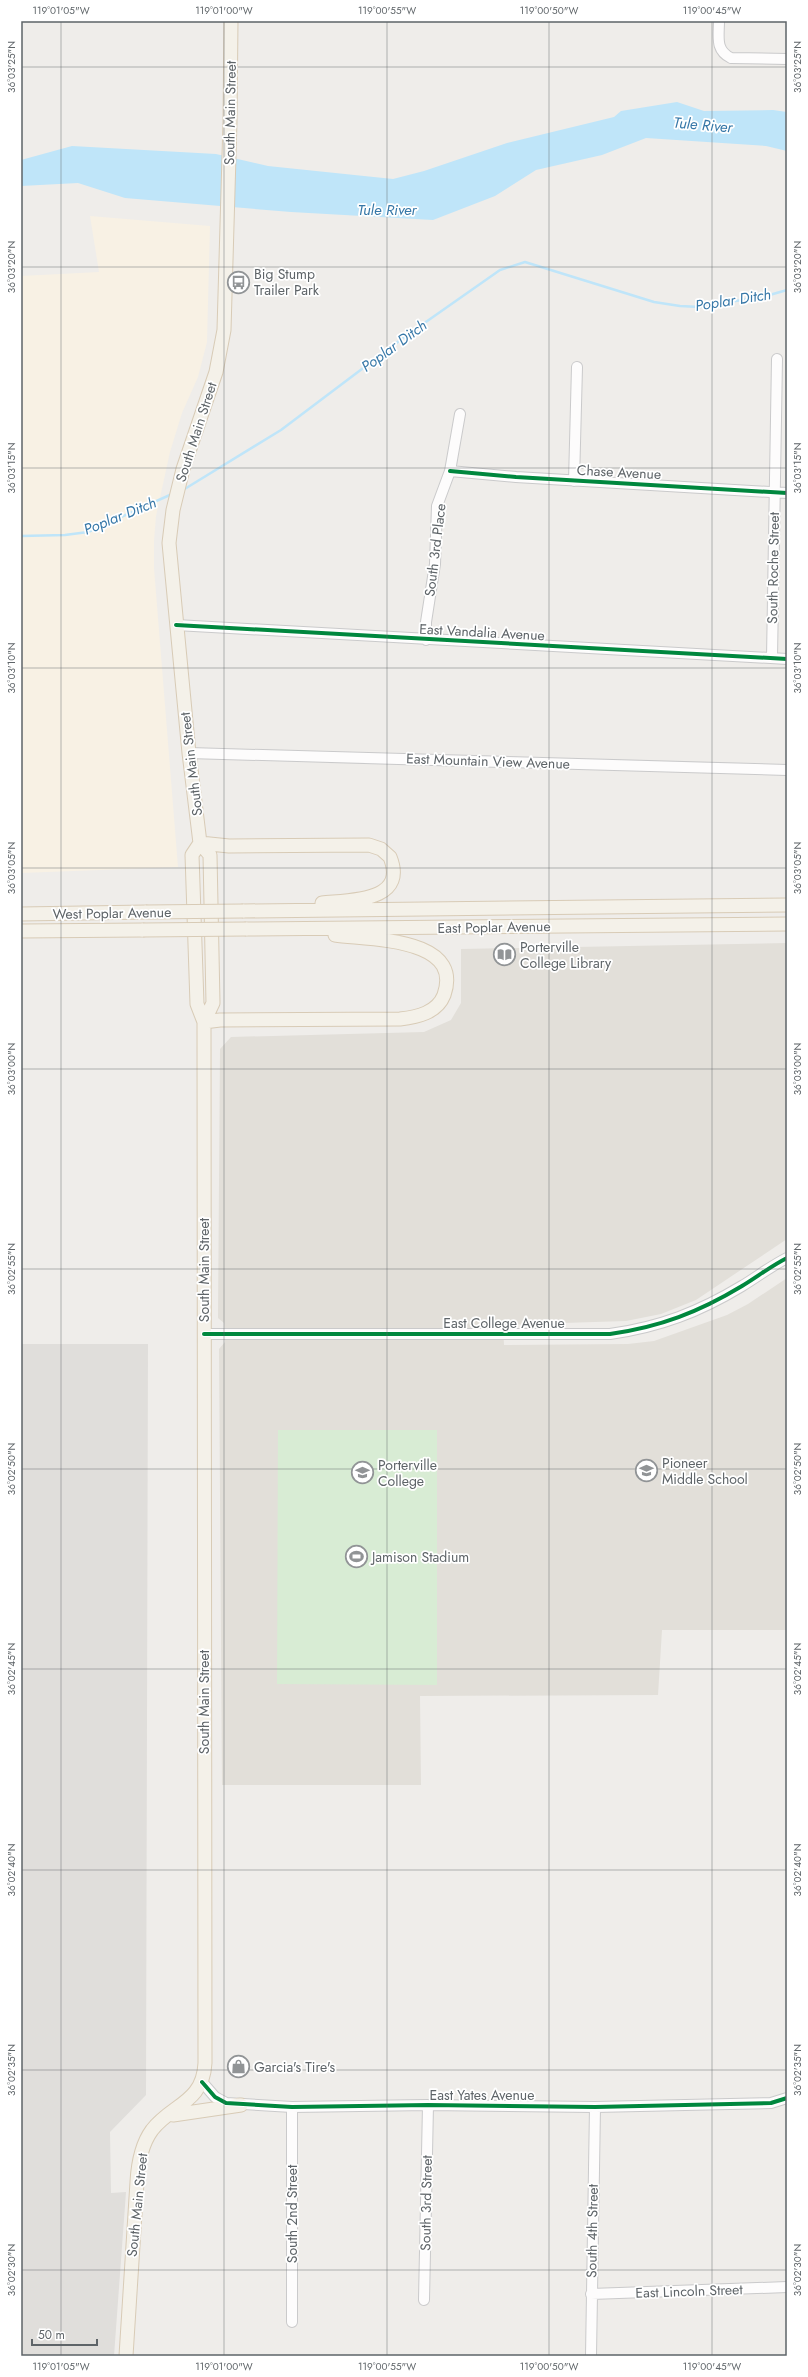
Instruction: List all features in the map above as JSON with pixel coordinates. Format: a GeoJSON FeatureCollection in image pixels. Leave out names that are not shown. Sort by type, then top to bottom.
{"type":"FeatureCollection","features":[{"type":"Feature","properties":{"kind":"main road","name":"South Main Street"},"geometry":{"type":"LineString","coordinates":[[126,2356],[139,2162],[147,2137],[164,2118],[191,2098],[202,2082],[205,2058],[204,1022],[197,1004],[192,855],[200,843],[189,753],[169,552],[173,510],[183,469],[220,358],[225,319],[231,21]]}},
{"type":"Feature","properties":{"kind":"main road"},"geometry":{"type":"LineString","coordinates":[[200,843],[229,846],[369,845],[387,853],[392,862],[393,872],[390,883],[385,890],[374,896],[243,911]]}},
{"type":"Feature","properties":{"kind":"main road","name":"East Poplar Avenue"},"geometry":{"type":"LineString","coordinates":[[203,912],[787,905]]}},
{"type":"Feature","properties":{"kind":"main road","name":"West Poplar Avenue"},"geometry":{"type":"LineString","coordinates":[[21,914],[203,912]]}},
{"type":"Feature","properties":{"kind":"main road","name":"East Poplar Avenue"},"geometry":{"type":"LineString","coordinates":[[201,929],[787,924]]}},
{"type":"Feature","properties":{"kind":"main road","name":"West Poplar Avenue"},"geometry":{"type":"LineString","coordinates":[[21,931],[201,929]]}},
{"type":"Feature","properties":{"kind":"main road"},"geometry":{"type":"LineString","coordinates":[[204,1022],[220,1020],[410,1018],[437,1007],[444,995],[446,982],[444,968],[436,957],[426,950],[412,945],[290,929]]}},
{"type":"Feature","properties":{"kind":"main road"},"geometry":{"type":"LineString","coordinates":[[164,2118],[190,2111],[242,2105]]}},
{"type":"Feature","properties":{"kind":"street"},"geometry":{"type":"LineString","coordinates":[[719,21],[719,47],[722,52],[731,58],[787,59]]}},
{"type":"Feature","properties":{"kind":"street","name":"South Roche Street"},"geometry":{"type":"LineString","coordinates":[[772,658],[773,492],[777,359]]}},
{"type":"Feature","properties":{"kind":"street"},"geometry":{"type":"LineString","coordinates":[[574,481],[577,367]]}},
{"type":"Feature","properties":{"kind":"street","name":"South 3rd Place"},"geometry":{"type":"LineString","coordinates":[[426,640],[426,622],[435,564],[438,506],[450,471],[460,414]]}},
{"type":"Feature","properties":{"kind":"street","name":"Chase Avenue"},"geometry":{"type":"LineString","coordinates":[[450,471],[574,481],[787,493]]}},
{"type":"Feature","properties":{"kind":"street","name":"East Vandalia Avenue"},"geometry":{"type":"LineString","coordinates":[[176,625],[787,659]]}},
{"type":"Feature","properties":{"kind":"street","name":"East Mountain View Avenue"},"geometry":{"type":"LineString","coordinates":[[189,753],[787,770]]}},
{"type":"Feature","properties":{"kind":"street","name":"East College Avenue"},"geometry":{"type":"LineString","coordinates":[[204,1334],[610,1334],[644,1329],[676,1320],[712,1303],[787,1258]]}},
{"type":"Feature","properties":{"kind":"street","name":"East Yates Avenue"},"geometry":{"type":"LineString","coordinates":[[202,2082],[211,2094],[220,2101],[242,2105],[292,2107],[428,2105],[595,2107],[771,2104],[787,2098]]}},
{"type":"Feature","properties":{"kind":"street","name":"South 3rd Street"},"geometry":{"type":"LineString","coordinates":[[424,2300],[428,2105]]}},
{"type":"Feature","properties":{"kind":"street","name":"South 2nd Street"},"geometry":{"type":"LineString","coordinates":[[292,2107],[292,2322]]}},
{"type":"Feature","properties":{"kind":"street","name":"South 4th Street"},"geometry":{"type":"LineString","coordinates":[[591,2356],[595,2107]]}},
{"type":"Feature","properties":{"kind":"street","name":"East Lincoln Street"},"geometry":{"type":"LineString","coordinates":[[591,2294],[787,2287]]}},
{"type":"Feature","properties":{"kind":"shaded area"},"geometry":{"type":"Polygon","coordinates":[[[90,216],[210,226],[207,342],[198,377],[182,413],[170,452],[156,516],[154,541],[154,568],[178,867],[21,873],[21,276],[99,272],[90,216]]]}},
{"type":"Feature","properties":{"kind":"shaded area","name":"Porterville College"},"geometry":{"type":"Polygon","coordinates":[[[787,943],[787,1239],[696,1300],[661,1314],[626,1321],[503,1325],[504,1345],[628,1344],[654,1341],[727,1315],[748,1304],[787,1278],[787,1630],[662,1630],[658,1695],[420,1696],[421,1785],[222,1785],[219,1349],[225,1342],[224,1323],[218,1318],[220,1049],[231,1037],[424,1032],[451,1020],[461,1003],[461,949],[787,943]]]}},
{"type":"Feature","properties":{"kind":"shaded area"},"geometry":{"type":"Polygon","coordinates":[[[21,1344],[148,1344],[146,2095],[110,2132],[111,2193],[126,2192],[114,2356],[21,2356],[21,1344]]]}},
{"type":"Feature","properties":{"kind":"green space","name":"Jamison Stadium"},"geometry":{"type":"Polygon","coordinates":[[[278,1430],[437,1430],[437,1685],[277,1684],[278,1430]]]}},
{"type":"Feature","properties":{"kind":"water","name":"Tule River"},"geometry":{"type":"Polygon","coordinates":[[[677,102],[704,111],[773,110],[787,112],[787,151],[766,146],[646,138],[602,155],[536,170],[495,196],[433,220],[291,212],[125,198],[78,183],[21,186],[21,160],[72,146],[216,154],[268,166],[393,179],[424,171],[507,143],[614,117],[621,111],[677,102]]]}},
{"type":"Feature","properties":{"kind":"waterway","name":"Poplar Ditch"},"geometry":{"type":"LineString","coordinates":[[183,490],[281,430],[403,338],[500,270],[525,262],[654,302],[680,306],[700,307],[766,296],[787,290]]}},
{"type":"Feature","properties":{"kind":"waterway","name":"Poplar Ditch"},"geometry":{"type":"LineString","coordinates":[[21,536],[65,535],[88,532],[172,494]]}},
{"type":"Feature","properties":{"kind":"cycle path"},"geometry":{"type":"LineString","coordinates":[[450,471],[516,477],[787,493]]}},
{"type":"Feature","properties":{"kind":"cycle path"},"geometry":{"type":"LineString","coordinates":[[176,625],[787,659]]}},
{"type":"Feature","properties":{"kind":"cycle path"},"geometry":{"type":"LineString","coordinates":[[204,1334],[610,1334],[662,1323],[695,1311],[748,1283],[775,1264],[787,1258]]}},
{"type":"Feature","properties":{"kind":"cycle path"},"geometry":{"type":"LineString","coordinates":[[202,2082],[215,2097],[226,2103],[292,2107],[428,2105],[595,2107],[771,2103],[787,2098]]}},
{"type":"Feature","properties":{"kind":"place","name":"Big Stump Trailer Park"},"geometry":{"type":"Point","coordinates":[239,282]}},
{"type":"Feature","properties":{"kind":"place","name":"Porterville College Library"},"geometry":{"type":"Point","coordinates":[505,955]}},
{"type":"Feature","properties":{"kind":"place","name":"Pioneer Middle School"},"geometry":{"type":"Point","coordinates":[646,1471]}},
{"type":"Feature","properties":{"kind":"place","name":"Porterville College"},"geometry":{"type":"Point","coordinates":[362,1473]}},
{"type":"Feature","properties":{"kind":"place","name":"Jamison Stadium"},"geometry":{"type":"Point","coordinates":[357,1557]}},
{"type":"Feature","properties":{"kind":"place","name":"Garcia's Tire's"},"geometry":{"type":"Point","coordinates":[239,2067]}}]}
